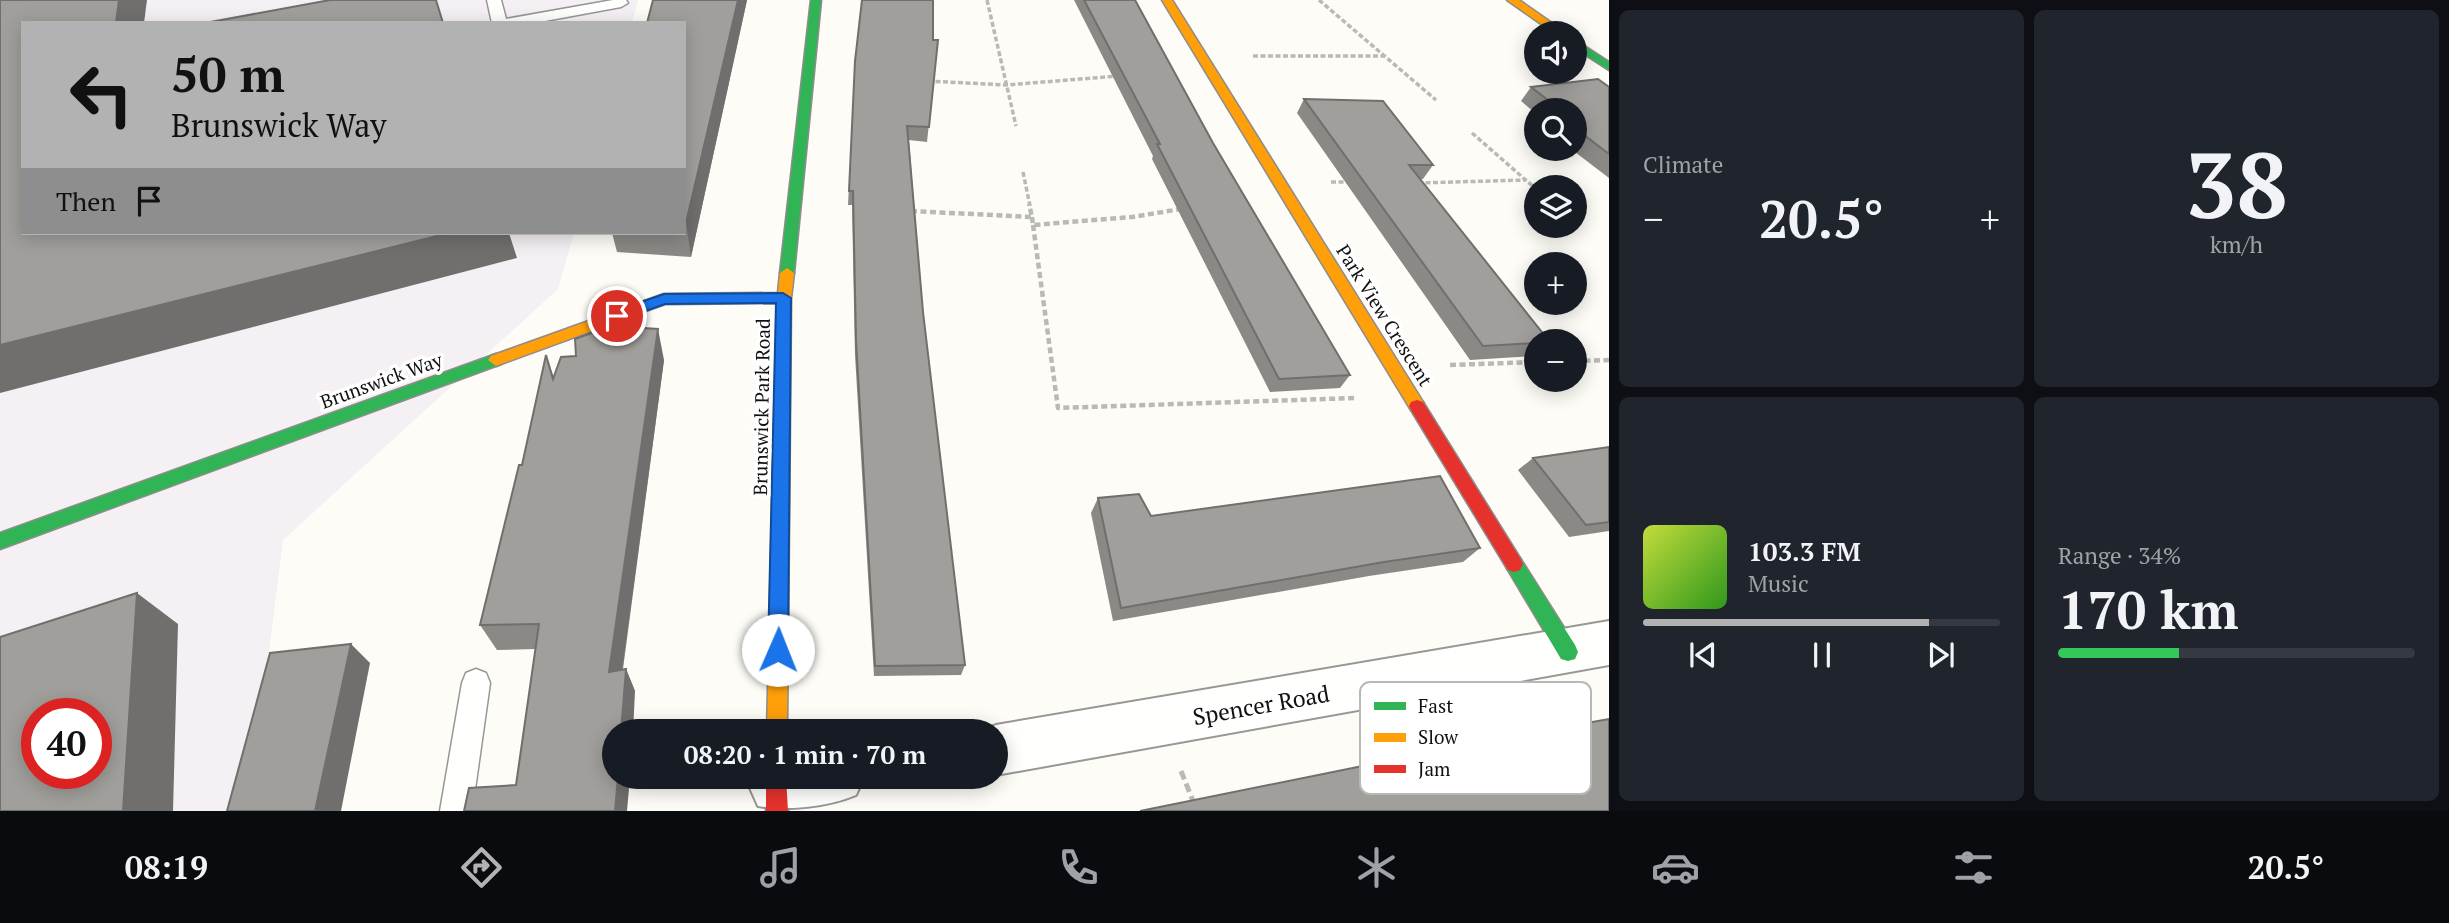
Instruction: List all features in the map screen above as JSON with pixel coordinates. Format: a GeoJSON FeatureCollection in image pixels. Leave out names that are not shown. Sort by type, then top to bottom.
{"type":"FeatureCollection","features":[{"type":"Feature","properties":{"kind":"street","name":"Brunswick Park Road"},"geometry":{"type":"LineString","coordinates":[[776,719],[783,298],[816,0]]}},
{"type":"Feature","properties":{"kind":"street","name":"Park View Crescent"},"geometry":{"type":"LineString","coordinates":[[1167,0],[1411,397],[1589,647]]}},
{"type":"Feature","properties":{"kind":"street"},"geometry":{"type":"LineString","coordinates":[[1512,0],[1543,21]]}},
{"type":"Feature","properties":{"kind":"street"},"geometry":{"type":"LineString","coordinates":[[1587,51],[1609,67]]}},
{"type":"Feature","properties":{"kind":"street","name":"Brunswick Way"},"geometry":{"type":"LineString","coordinates":[[0,541],[664,299],[783,298]]}},
{"type":"Feature","properties":{"kind":"street","name":"Spencer Road"},"geometry":{"type":"LineString","coordinates":[[1396,682],[1589,647]]}},
{"type":"Feature","properties":{"kind":"street","name":"Spencer Road"},"geometry":{"type":"LineString","coordinates":[[1008,748],[1360,688]]}},
{"type":"Feature","properties":{"kind":"lane"},"geometry":{"type":"LineString","coordinates":[[494,0],[499,21]]}},
{"type":"Feature","properties":{"kind":"lane"},"geometry":{"type":"LineString","coordinates":[[518,21],[621,3]]}},
{"type":"Feature","properties":{"kind":"lane"},"geometry":{"type":"LineString","coordinates":[[456,811],[476,684]]}},
{"type":"Feature","properties":{"kind":"path"},"geometry":{"type":"LineString","coordinates":[[987,0],[1016,127]]}},
{"type":"Feature","properties":{"kind":"path"},"geometry":{"type":"LineString","coordinates":[[1319,0],[1436,100]]}},
{"type":"Feature","properties":{"kind":"path"},"geometry":{"type":"LineString","coordinates":[[1202,58],[1385,56]]}},
{"type":"Feature","properties":{"kind":"path"},"geometry":{"type":"LineString","coordinates":[[920,81],[1006,85],[1120,76]]}},
{"type":"Feature","properties":{"kind":"path"},"geometry":{"type":"LineString","coordinates":[[1472,133],[1524,178]]}},
{"type":"Feature","properties":{"kind":"path"},"geometry":{"type":"LineString","coordinates":[[1023,172],[1032,217],[1058,408],[1411,397]]}},
{"type":"Feature","properties":{"kind":"path"},"geometry":{"type":"LineString","coordinates":[[1411,183],[1524,180]]}},
{"type":"Feature","properties":{"kind":"path"},"geometry":{"type":"LineString","coordinates":[[1279,182],[1357,181]]}},
{"type":"Feature","properties":{"kind":"path"},"geometry":{"type":"LineString","coordinates":[[1033,225],[1183,209]]}},
{"type":"Feature","properties":{"kind":"path"},"geometry":{"type":"LineString","coordinates":[[899,210],[1032,217]]}},
{"type":"Feature","properties":{"kind":"path"},"geometry":{"type":"LineString","coordinates":[[1587,361],[1609,360]]}},
{"type":"Feature","properties":{"kind":"path"},"geometry":{"type":"LineString","coordinates":[[1392,367],[1524,362]]}},
{"type":"Feature","properties":{"kind":"shaded area"},"geometry":{"type":"Polygon","coordinates":[[[0,0],[638,0],[633,21],[21,21],[21,235],[573,235],[558,289],[283,540],[249,811],[0,811],[0,0]]]}},
{"type":"Feature","properties":{"kind":"building"},"geometry":{"type":"Polygon","coordinates":[[[0,0],[119,0],[116,21],[21,21],[21,235],[441,235],[0,345],[0,0]]]}},
{"type":"Feature","properties":{"kind":"building"},"geometry":{"type":"Polygon","coordinates":[[[330,0],[436,0],[442,21],[216,21],[330,0]]]}},
{"type":"Feature","properties":{"kind":"building"},"geometry":{"type":"Polygon","coordinates":[[[653,0],[738,0],[686,223],[686,21],[648,21],[653,0]]]}},
{"type":"Feature","properties":{"kind":"building"},"geometry":{"type":"Polygon","coordinates":[[[862,0],[933,0],[933,40],[938,40],[929,127],[907,126],[923,312],[965,665],[875,666],[856,341],[853,191],[849,191],[855,61],[862,0]]]}},
{"type":"Feature","properties":{"kind":"building"},"geometry":{"type":"Polygon","coordinates":[[[1084,0],[1135,0],[1213,143],[1350,375],[1279,379],[1084,0]]]}},
{"type":"Feature","properties":{"kind":"building"},"geometry":{"type":"Polygon","coordinates":[[[1598,79],[1609,87],[1609,154],[1587,137],[1587,98],[1545,98],[1531,87],[1587,84],[1587,80],[1598,79]]]}},
{"type":"Feature","properties":{"kind":"building"},"geometry":{"type":"Polygon","coordinates":[[[1304,99],[1383,101],[1433,165],[1409,165],[1524,310],[1524,315],[1528,315],[1539,329],[1524,329],[1524,344],[1483,346],[1304,99]]]}},
{"type":"Feature","properties":{"kind":"building"},"geometry":{"type":"Polygon","coordinates":[[[611,326],[658,329],[609,672],[626,669],[622,719],[602,719],[602,789],[617,789],[615,811],[464,811],[469,788],[516,785],[539,624],[480,625],[519,465],[522,465],[546,355],[553,379],[561,357],[576,356],[575,339],[611,326]]]}},
{"type":"Feature","properties":{"kind":"building"},"geometry":{"type":"Polygon","coordinates":[[[1609,447],[1609,522],[1586,525],[1533,458],[1609,447]]]}},
{"type":"Feature","properties":{"kind":"building"},"geometry":{"type":"Polygon","coordinates":[[[1440,476],[1480,548],[1121,608],[1098,498],[1139,494],[1151,516],[1440,476]]]}},
{"type":"Feature","properties":{"kind":"building"},"geometry":{"type":"Polygon","coordinates":[[[137,593],[123,811],[0,811],[0,637],[137,593]]]}},
{"type":"Feature","properties":{"kind":"building"},"geometry":{"type":"Polygon","coordinates":[[[351,644],[315,811],[227,811],[270,653],[351,644]]]}},
{"type":"Feature","properties":{"kind":"building"},"geometry":{"type":"Polygon","coordinates":[[[1609,719],[1609,811],[1140,811],[1360,766],[1360,794],[1591,794],[1591,722],[1609,719]]]}},
{"type":"Feature","properties":{"kind":"traffic: fast"},"geometry":{"type":"LineString","coordinates":[[787,273],[816,0]]}},
{"type":"Feature","properties":{"kind":"traffic: fast"},"geometry":{"type":"LineString","coordinates":[[1587,51],[1609,67]]}},
{"type":"Feature","properties":{"kind":"traffic: fast"},"geometry":{"type":"LineString","coordinates":[[0,541],[496,360]]}},
{"type":"Feature","properties":{"kind":"traffic: fast"},"geometry":{"type":"LineString","coordinates":[[1514,564],[1568,652]]}},
{"type":"Feature","properties":{"kind":"traffic: slow"},"geometry":{"type":"LineString","coordinates":[[1167,0],[1417,406]]}},
{"type":"Feature","properties":{"kind":"traffic: slow"},"geometry":{"type":"LineString","coordinates":[[1512,0],[1543,21]]}},
{"type":"Feature","properties":{"kind":"traffic: slow"},"geometry":{"type":"LineString","coordinates":[[777,719],[784,298],[787,273]]}},
{"type":"Feature","properties":{"kind":"traffic: slow"},"geometry":{"type":"LineString","coordinates":[[496,360],[664,299],[784,298]]}},
{"type":"Feature","properties":{"kind":"traffic: jam"},"geometry":{"type":"LineString","coordinates":[[1417,406],[1514,564]]}},
{"type":"Feature","properties":{"kind":"traffic: jam"},"geometry":{"type":"LineString","coordinates":[[776,789],[777,811]]}},
{"type":"Feature","properties":{"kind":"route"},"geometry":{"type":"LineString","coordinates":[[617,316],[664,299],[783,298],[778,650]]}}]}
